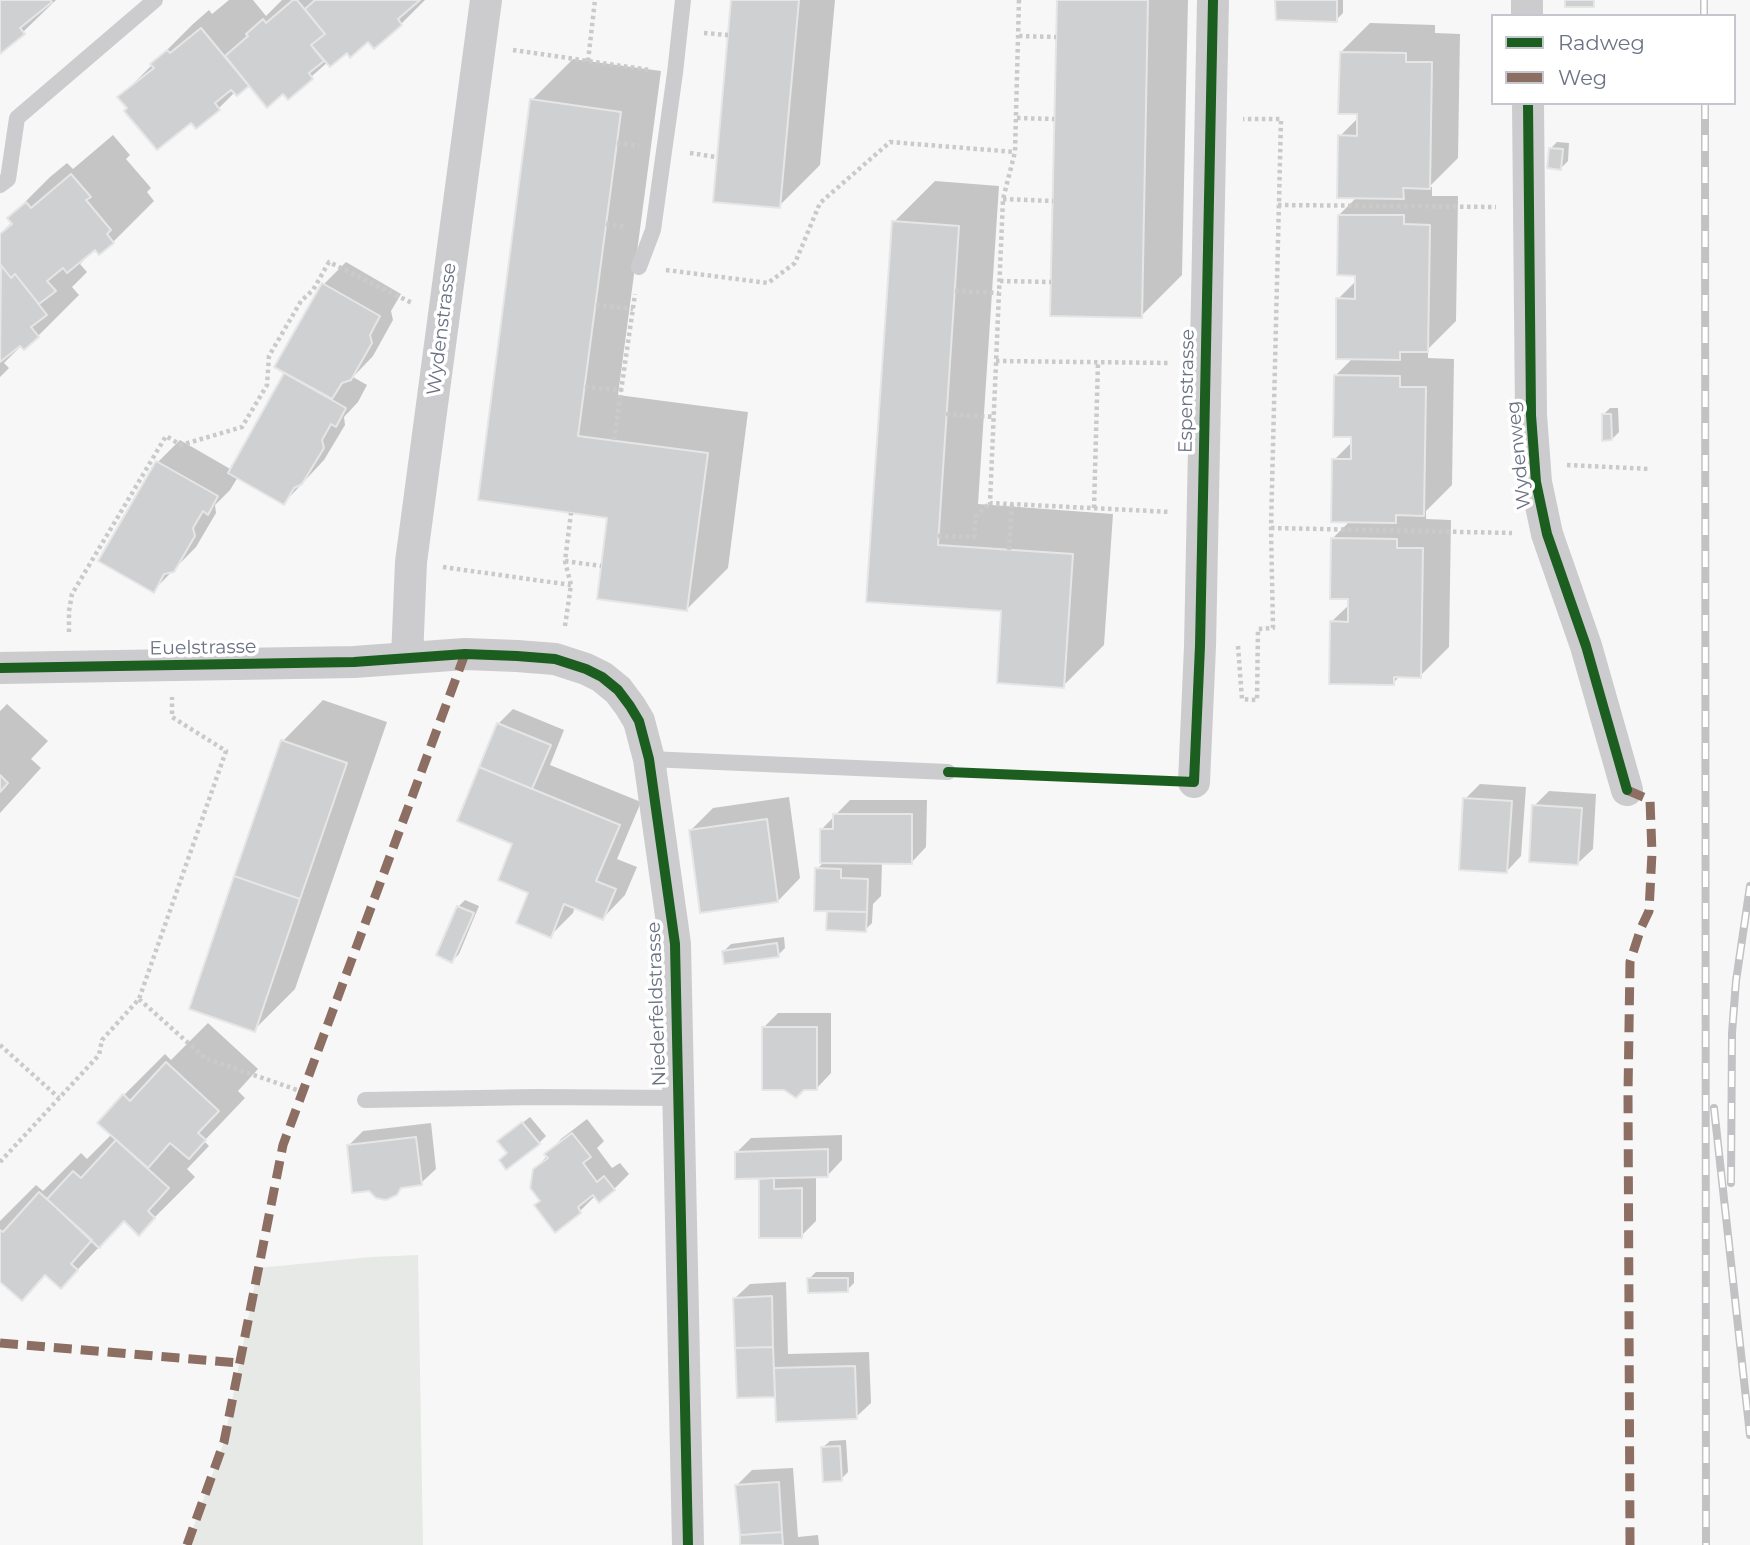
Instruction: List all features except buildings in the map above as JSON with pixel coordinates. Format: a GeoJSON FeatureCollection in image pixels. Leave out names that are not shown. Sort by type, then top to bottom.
{"type":"FeatureCollection","features":[{"type":"Feature","properties":{"kind":"street","name":"Wydenstrasse"},"geometry":{"type":"LineString","coordinates":[[407,658],[411,562],[486,0]]}},
{"type":"Feature","properties":{"kind":"street","name":"Espenstrasse"},"geometry":{"type":"LineString","coordinates":[[1194,782],[1200,646],[1213,0]]}},
{"type":"Feature","properties":{"kind":"street","name":"Wydenweg"},"geometry":{"type":"LineString","coordinates":[[1528,105],[1531,415],[1534,464],[1547,534],[1586,646],[1627,790]]}},
{"type":"Feature","properties":{"kind":"street","name":"Niederfeldstrasse"},"geometry":{"type":"LineString","coordinates":[[407,658],[465,654],[555,659],[602,677],[618,690],[639,722],[649,760],[675,944],[688,1545]]}},
{"type":"Feature","properties":{"kind":"street","name":"Euelstrasse"},"geometry":{"type":"LineString","coordinates":[[0,668],[344,663],[407,658]]}},
{"type":"Feature","properties":{"kind":"lane"},"geometry":{"type":"LineString","coordinates":[[0,185],[8,178],[17,118],[155,0]]}},
{"type":"Feature","properties":{"kind":"lane"},"geometry":{"type":"LineString","coordinates":[[639,267],[653,230],[683,0]]}},
{"type":"Feature","properties":{"kind":"lane"},"geometry":{"type":"LineString","coordinates":[[649,760],[948,772]]}},
{"type":"Feature","properties":{"kind":"lane","name":"Niederfeldstrasse"},"geometry":{"type":"LineString","coordinates":[[365,1100],[678,1098]]}},
{"type":"Feature","properties":{"kind":"path"},"geometry":{"type":"LineString","coordinates":[[588,61],[596,0]]}},
{"type":"Feature","properties":{"kind":"path"},"geometry":{"type":"LineString","coordinates":[[938,536],[974,537],[976,516],[990,503],[1003,199],[1015,152],[1017,118],[1019,0]]}},
{"type":"Feature","properties":{"kind":"path"},"geometry":{"type":"LineString","coordinates":[[1018,36],[1056,37]]}},
{"type":"Feature","properties":{"kind":"path"},"geometry":{"type":"LineString","coordinates":[[511,50],[675,73]]}},
{"type":"Feature","properties":{"kind":"path"},"geometry":{"type":"LineString","coordinates":[[1017,118],[1054,119]]}},
{"type":"Feature","properties":{"kind":"path"},"geometry":{"type":"LineString","coordinates":[[1200,646],[1238,646],[1242,699],[1257,700],[1258,629],[1273,628],[1271,528],[1282,119],[1211,118]]}},
{"type":"Feature","properties":{"kind":"path"},"geometry":{"type":"LineString","coordinates":[[614,440],[639,267],[768,283],[795,263],[820,203],[890,142],[1015,152]]}},
{"type":"Feature","properties":{"kind":"path"},"geometry":{"type":"LineString","coordinates":[[1003,199],[1053,201]]}},
{"type":"Feature","properties":{"kind":"path"},"geometry":{"type":"LineString","coordinates":[[1278,205],[1528,207]]}},
{"type":"Feature","properties":{"kind":"path"},"geometry":{"type":"LineString","coordinates":[[69,638],[72,594],[166,436],[181,445],[242,427],[267,386],[269,356],[301,301],[313,290],[329,262],[422,308]]}},
{"type":"Feature","properties":{"kind":"path"},"geometry":{"type":"LineString","coordinates":[[999,281],[1051,282]]}},
{"type":"Feature","properties":{"kind":"path"},"geometry":{"type":"LineString","coordinates":[[955,290],[999,293]]}},
{"type":"Feature","properties":{"kind":"path"},"geometry":{"type":"LineString","coordinates":[[596,304],[633,309]]}},
{"type":"Feature","properties":{"kind":"path"},"geometry":{"type":"LineString","coordinates":[[996,361],[1206,364]]}},
{"type":"Feature","properties":{"kind":"path"},"geometry":{"type":"LineString","coordinates":[[1094,508],[1098,362]]}},
{"type":"Feature","properties":{"kind":"path"},"geometry":{"type":"LineString","coordinates":[[584,387],[622,390]]}},
{"type":"Feature","properties":{"kind":"path"},"geometry":{"type":"LineString","coordinates":[[946,414],[994,417]]}},
{"type":"Feature","properties":{"kind":"path"},"geometry":{"type":"LineString","coordinates":[[1534,464],[1650,468]]}},
{"type":"Feature","properties":{"kind":"path"},"geometry":{"type":"LineString","coordinates":[[990,503],[1202,514]]}},
{"type":"Feature","properties":{"kind":"path"},"geometry":{"type":"LineString","coordinates":[[1009,550],[1013,504]]}},
{"type":"Feature","properties":{"kind":"path"},"geometry":{"type":"LineString","coordinates":[[563,635],[571,584],[565,561],[571,513]]}},
{"type":"Feature","properties":{"kind":"path"},"geometry":{"type":"LineString","coordinates":[[1271,528],[1547,534]]}},
{"type":"Feature","properties":{"kind":"path"},"geometry":{"type":"LineString","coordinates":[[565,561],[601,566]]}},
{"type":"Feature","properties":{"kind":"path"},"geometry":{"type":"LineString","coordinates":[[436,566],[571,584]]}},
{"type":"Feature","properties":{"kind":"path"},"geometry":{"type":"LineString","coordinates":[[0,1162],[99,1055],[102,1040],[139,999],[226,751],[172,717],[172,691]]}},
{"type":"Feature","properties":{"kind":"path"},"geometry":{"type":"LineString","coordinates":[[139,999],[205,1058],[303,1092]]}},
{"type":"Feature","properties":{"kind":"path"},"geometry":{"type":"LineString","coordinates":[[0,1045],[59,1098]]}},
{"type":"Feature","properties":{"kind":"shaded area"},"geometry":{"type":"Polygon","coordinates":[[[418,1255],[423,1545],[187,1545],[224,1442],[258,1268],[418,1255]]]}},
{"type":"Feature","properties":{"kind":"railway"},"geometry":{"type":"LineString","coordinates":[[1704,0],[1704,14]]}},
{"type":"Feature","properties":{"kind":"railway"},"geometry":{"type":"LineString","coordinates":[[1705,105],[1706,1545]]}},
{"type":"Feature","properties":{"kind":"railway"},"geometry":{"type":"LineString","coordinates":[[1731,1183],[1732,1033],[1736,981],[1750,886]]}},
{"type":"Feature","properties":{"kind":"railway"},"geometry":{"type":"LineString","coordinates":[[1714,1108],[1750,1435]]}},
{"type":"Feature","properties":{"kind":"marked path"},"geometry":{"type":"LineString","coordinates":[[187,1545],[224,1442],[283,1145],[465,654]]}},
{"type":"Feature","properties":{"kind":"marked path"},"geometry":{"type":"LineString","coordinates":[[1627,790],[1650,800],[1652,853],[1649,911],[1630,962],[1630,1545]]}},
{"type":"Feature","properties":{"kind":"marked path"},"geometry":{"type":"LineString","coordinates":[[0,1343],[240,1363]]}},
{"type":"Feature","properties":{"kind":"cycle path"},"geometry":{"type":"LineString","coordinates":[[948,772],[1194,782],[1200,646],[1213,0]]}},
{"type":"Feature","properties":{"kind":"cycle path"},"geometry":{"type":"LineString","coordinates":[[1528,105],[1531,415],[1536,482],[1547,534],[1586,646],[1627,790]]}},
{"type":"Feature","properties":{"kind":"cycle path"},"geometry":{"type":"LineString","coordinates":[[0,668],[354,662],[465,654],[555,659],[586,669],[618,690],[639,721],[649,759],[675,944],[688,1545]]}}]}
